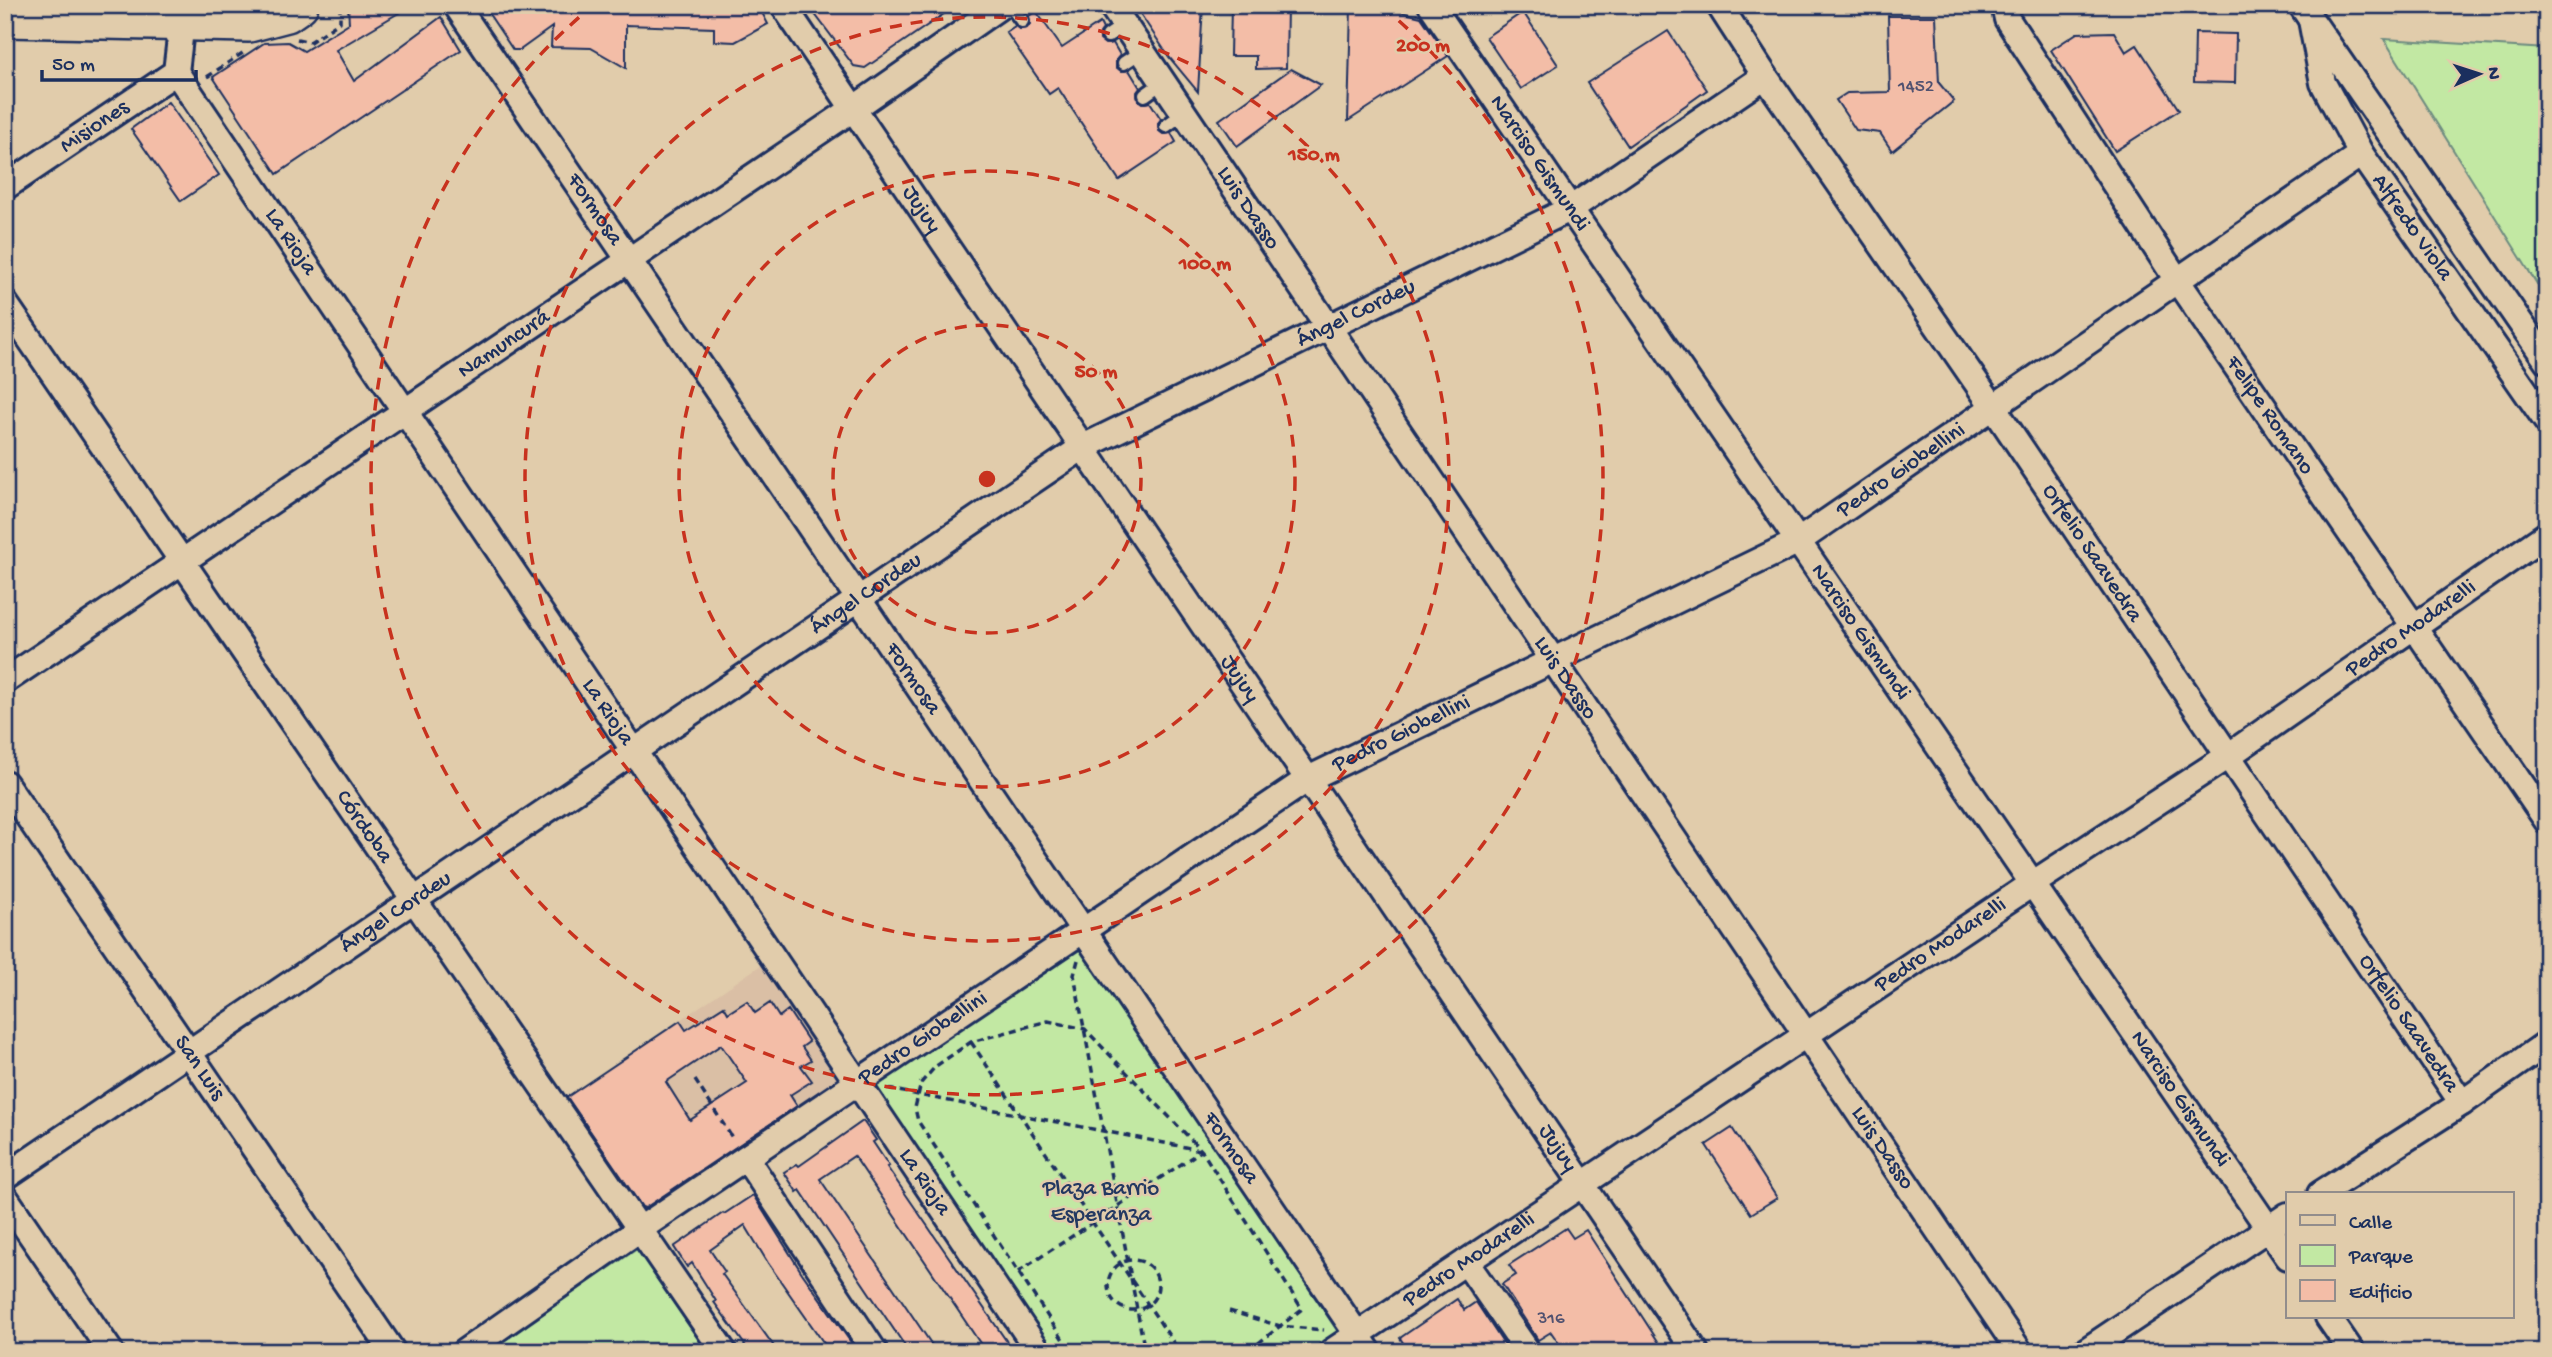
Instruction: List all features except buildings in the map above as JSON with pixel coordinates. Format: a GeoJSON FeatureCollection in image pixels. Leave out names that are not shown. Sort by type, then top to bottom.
{"type":"FeatureCollection","features":[{"type":"Feature","properties":{"kind":"street"},"geometry":{"type":"LineString","coordinates":[[5,19],[249,24],[287,14],[300,5]]}},
{"type":"Feature","properties":{"kind":"street","name":"Formosa"},"geometry":{"type":"LineString","coordinates":[[456,5],[1363,1343]]}},
{"type":"Feature","properties":{"kind":"street","name":"Jujuy"},"geometry":{"type":"LineString","coordinates":[[783,5],[1696,1352]]}},
{"type":"Feature","properties":{"kind":"street","name":"Namuncurá"},"geometry":{"type":"LineString","coordinates":[[5,681],[853,109],[1002,5]]}},
{"type":"Feature","properties":{"kind":"street","name":"Narciso Gismundi"},"geometry":{"type":"LineString","coordinates":[[1431,5],[2032,884],[2278,1222],[2286,1250]]}},
{"type":"Feature","properties":{"kind":"street","name":"Orfelio Saavedra"},"geometry":{"type":"LineString","coordinates":[[1719,5],[2462,1103]]}},
{"type":"Feature","properties":{"kind":"street","name":"Felipe Romano"},"geometry":{"type":"LineString","coordinates":[[2004,5],[2007,19],[2177,280],[2547,821]]}},
{"type":"Feature","properties":{"kind":"street","name":"Alfredo Viola"},"geometry":{"type":"LineString","coordinates":[[2306,13],[2323,83],[2361,154],[2547,422]]}},
{"type":"Feature","properties":{"kind":"street","name":"Alfredo Viola"},"geometry":{"type":"LineString","coordinates":[[2306,13],[2547,361]]}},
{"type":"Feature","properties":{"kind":"street"},"geometry":{"type":"LineString","coordinates":[[176,72],[182,21]]}},
{"type":"Feature","properties":{"kind":"street","name":"Luis Dasso"},"geometry":{"type":"LineString","coordinates":[[1114,22],[1133,57],[1175,120],[1328,327],[2020,1352]]}},
{"type":"Feature","properties":{"kind":"street","name":"Misiones"},"geometry":{"type":"LineString","coordinates":[[5,187],[176,72]]}},
{"type":"Feature","properties":{"kind":"street","name":"La Rioja"},"geometry":{"type":"LineString","coordinates":[[176,72],[1039,1352]]}},
{"type":"Feature","properties":{"kind":"street","name":"Ángel Cordeu"},"geometry":{"type":"LineString","coordinates":[[5,1177],[1083,447],[1570,209],[1765,76]]}},
{"type":"Feature","properties":{"kind":"street","name":"Pedro Giobellini"},"geometry":{"type":"LineString","coordinates":[[464,1352],[746,1158],[1308,779],[1797,541],[2361,154]]}},
{"type":"Feature","properties":{"kind":"street","name":"Córdoba"},"geometry":{"type":"LineString","coordinates":[[5,303],[724,1352]]}},
{"type":"Feature","properties":{"kind":"street","name":"Pedro Modarelli"},"geometry":{"type":"LineString","coordinates":[[1331,1352],[1363,1343],[1466,1262],[2228,756],[2547,534]]}},
{"type":"Feature","properties":{"kind":"street","name":"San Luis"},"geometry":{"type":"LineString","coordinates":[[5,783],[393,1352]]}},
{"type":"Feature","properties":{"kind":"street"},"geometry":{"type":"LineString","coordinates":[[2323,1192],[2462,1103],[2547,1043]]}},
{"type":"Feature","properties":{"kind":"street"},"geometry":{"type":"LineString","coordinates":[[746,1158],[875,1352]]}},
{"type":"Feature","properties":{"kind":"street"},"geometry":{"type":"LineString","coordinates":[[5,1197],[111,1352]]}},
{"type":"Feature","properties":{"kind":"street"},"geometry":{"type":"LineString","coordinates":[[2084,1352],[2278,1222]]}},
{"type":"Feature","properties":{"kind":"street"},"geometry":{"type":"LineString","coordinates":[[1466,1262],[1528,1352]]}},
{"type":"Feature","properties":{"kind":"street"},"geometry":{"type":"LineString","coordinates":[[2329,1318],[2352,1352]]}},
{"type":"Feature","properties":{"kind":"lane"},"geometry":{"type":"LineString","coordinates":[[1010,5],[1021,21]]}},
{"type":"Feature","properties":{"kind":"path"},"geometry":{"type":"LineString","coordinates":[[1083,930],[1074,975],[1145,1352]]}},
{"type":"Feature","properties":{"kind":"path"},"geometry":{"type":"LineString","coordinates":[[1082,1352],[1066,1344],[918,1121],[915,1108],[916,1094],[927,1073],[971,1042],[1048,1021],[1085,1029],[1202,1151],[1302,1309],[1247,1352]]}},
{"type":"Feature","properties":{"kind":"path"},"geometry":{"type":"LineString","coordinates":[[971,1042],[1180,1352]]}},
{"type":"Feature","properties":{"kind":"path"},"geometry":{"type":"LineString","coordinates":[[695,1080],[746,1158]]}},
{"type":"Feature","properties":{"kind":"path"},"geometry":{"type":"LineString","coordinates":[[858,1083],[1202,1151]]}},
{"type":"Feature","properties":{"kind":"path"},"geometry":{"type":"LineString","coordinates":[[995,1286],[1202,1151]]}},
{"type":"Feature","properties":{"kind":"path"},"geometry":{"type":"LineString","coordinates":[[1128,1260],[1144,1262],[1155,1274],[1157,1290],[1148,1304],[1137,1309],[1120,1306],[1109,1293],[1110,1276],[1120,1263],[1128,1260]]}},
{"type":"Feature","properties":{"kind":"path"},"geometry":{"type":"LineString","coordinates":[[1229,1311],[1280,1326],[1363,1343]]}},
{"type":"Feature","properties":{"kind":"shaded area"},"geometry":{"type":"Polygon","coordinates":[[[767,961],[849,1081],[642,1220],[562,1100],[767,961]]]}},
{"type":"Feature","properties":{"kind":"green space"},"geometry":{"type":"Polygon","coordinates":[[[2384,39],[2547,49],[2547,300],[2384,39]]]}},
{"type":"Feature","properties":{"kind":"green space","name":"Plaza Barrio Esperanza"},"geometry":{"type":"Polygon","coordinates":[[[1081,946],[1338,1332],[1309,1352],[1051,1352],[874,1085],[1081,946]]]}},
{"type":"Feature","properties":{"kind":"green space"},"geometry":{"type":"Polygon","coordinates":[[[637,1249],[707,1352],[487,1352],[637,1249]]]}}]}
